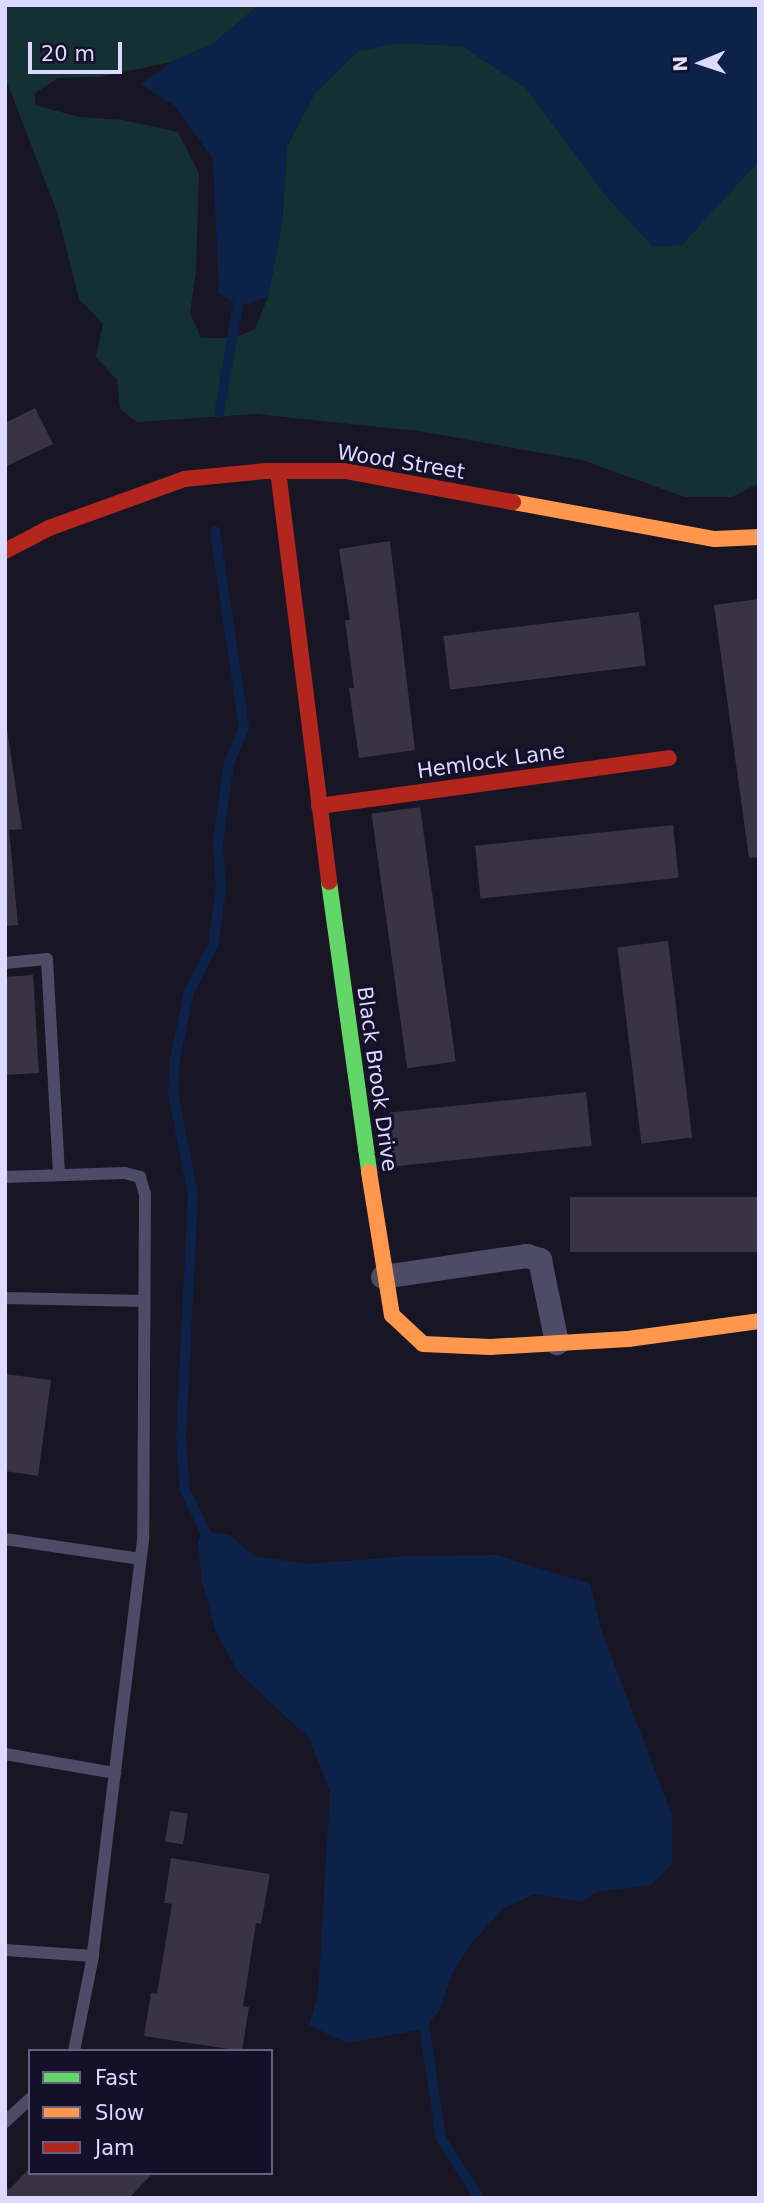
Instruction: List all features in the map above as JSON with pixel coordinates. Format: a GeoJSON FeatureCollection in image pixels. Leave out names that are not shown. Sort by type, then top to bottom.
{"type":"FeatureCollection","features":[{"type":"Feature","properties":{"kind":"street","name":"Wood Street"},"geometry":{"type":"LineString","coordinates":[[5,551],[49,528],[184,479],[278,471],[345,471],[715,539],[759,537]]}},
{"type":"Feature","properties":{"kind":"street","name":"Black Brook Drive"},"geometry":{"type":"LineString","coordinates":[[278,471],[318,806],[383,1277],[392,1315],[423,1343],[557,1343],[628,1339],[759,1321]]}},
{"type":"Feature","properties":{"kind":"street","name":"Hemlock Lane"},"geometry":{"type":"LineString","coordinates":[[318,806],[669,758]]}},
{"type":"Feature","properties":{"kind":"street"},"geometry":{"type":"LineString","coordinates":[[383,1277],[527,1256],[540,1260],[557,1343]]}},
{"type":"Feature","properties":{"kind":"lane"},"geometry":{"type":"LineString","coordinates":[[5,963],[47,959],[59,1175]]}},
{"type":"Feature","properties":{"kind":"lane"},"geometry":{"type":"LineString","coordinates":[[5,1177],[125,1173],[139,1177],[145,1194],[141,1559],[93,1956],[74,2049]]}},
{"type":"Feature","properties":{"kind":"lane"},"geometry":{"type":"LineString","coordinates":[[5,1298],[144,1301]]}},
{"type":"Feature","properties":{"kind":"lane"},"geometry":{"type":"LineString","coordinates":[[5,1539],[141,1559]]}},
{"type":"Feature","properties":{"kind":"lane"},"geometry":{"type":"LineString","coordinates":[[5,1754],[115,1773]]}},
{"type":"Feature","properties":{"kind":"lane"},"geometry":{"type":"LineString","coordinates":[[5,1950],[93,1956]]}},
{"type":"Feature","properties":{"kind":"lane"},"geometry":{"type":"LineString","coordinates":[[5,2122],[28,2101]]}},
{"type":"Feature","properties":{"kind":"green space"},"geometry":{"type":"Polygon","coordinates":[[[5,5],[259,5],[214,43],[171,62],[100,77],[58,78],[35,93],[35,105],[79,117],[123,120],[178,132],[199,174],[196,271],[190,313],[201,338],[234,338],[255,329],[268,297],[282,223],[287,147],[315,93],[358,51],[400,43],[462,46],[527,89],[605,195],[720,198],[759,161],[759,483],[732,497],[685,497],[582,460],[418,431],[256,414],[137,422],[120,409],[117,380],[96,357],[103,324],[79,299],[57,212],[5,77],[5,5]]]}},
{"type":"Feature","properties":{"kind":"water"},"geometry":{"type":"Polygon","coordinates":[[[259,5],[759,5],[759,161],[682,245],[653,247],[605,195],[527,89],[462,46],[400,43],[358,51],[315,93],[287,147],[282,223],[268,297],[239,306],[219,293],[213,159],[175,106],[141,84],[171,62],[214,43],[259,5]]]}},
{"type":"Feature","properties":{"kind":"water"},"geometry":{"type":"Polygon","coordinates":[[[203,1531],[229,1535],[254,1556],[308,1564],[408,1556],[497,1555],[590,1584],[601,1629],[672,1816],[672,1865],[650,1885],[597,1892],[581,1902],[534,1894],[503,1909],[470,1945],[452,1974],[440,2009],[424,2029],[347,2043],[309,2025],[318,1996],[330,1791],[309,1738],[239,1673],[216,1632],[202,1582],[198,1541],[203,1531]]]}},
{"type":"Feature","properties":{"kind":"building"},"geometry":{"type":"Polygon","coordinates":[[[35,408],[53,444],[5,467],[5,423],[35,408]]]}},
{"type":"Feature","properties":{"kind":"building"},"geometry":{"type":"Polygon","coordinates":[[[390,541],[415,750],[359,758],[349,688],[354,688],[345,620],[350,620],[339,549],[390,541]]]}},
{"type":"Feature","properties":{"kind":"building"},"geometry":{"type":"Polygon","coordinates":[[[759,599],[759,857],[749,858],[714,605],[759,599]]]}},
{"type":"Feature","properties":{"kind":"building"},"geometry":{"type":"Polygon","coordinates":[[[639,612],[646,666],[450,690],[443,636],[639,612]]]}},
{"type":"Feature","properties":{"kind":"building"},"geometry":{"type":"Polygon","coordinates":[[[5,716],[22,829],[9,830],[18,925],[5,926],[5,716]]]}},
{"type":"Feature","properties":{"kind":"building"},"geometry":{"type":"Polygon","coordinates":[[[420,807],[456,1061],[407,1068],[371,814],[420,807]]]}},
{"type":"Feature","properties":{"kind":"building"},"geometry":{"type":"Polygon","coordinates":[[[673,825],[679,878],[481,899],[475,846],[673,825]]]}},
{"type":"Feature","properties":{"kind":"building"},"geometry":{"type":"Polygon","coordinates":[[[668,941],[692,1138],[642,1144],[617,947],[668,941]]]}},
{"type":"Feature","properties":{"kind":"building"},"geometry":{"type":"Polygon","coordinates":[[[33,975],[39,1073],[5,1075],[5,977],[33,975]]]}},
{"type":"Feature","properties":{"kind":"building"},"geometry":{"type":"Polygon","coordinates":[[[586,1092],[592,1146],[394,1167],[388,1113],[586,1092]]]}},
{"type":"Feature","properties":{"kind":"building"},"geometry":{"type":"Polygon","coordinates":[[[570,1197],[759,1197],[759,1252],[570,1252],[570,1197]]]}},
{"type":"Feature","properties":{"kind":"building"},"geometry":{"type":"Polygon","coordinates":[[[5,1374],[51,1380],[38,1476],[5,1471],[5,1374]]]}},
{"type":"Feature","properties":{"kind":"building"},"geometry":{"type":"Polygon","coordinates":[[[170,1811],[188,1814],[183,1844],[165,1842],[170,1811]]]}},
{"type":"Feature","properties":{"kind":"building"},"geometry":{"type":"Polygon","coordinates":[[[171,1858],[270,1874],[261,1924],[256,1923],[243,2006],[249,2007],[242,2049],[144,2036],[151,1993],[157,1994],[172,1904],[164,1903],[171,1858]]]}},
{"type":"Feature","properties":{"kind":"building"},"geometry":{"type":"Polygon","coordinates":[[[28,2170],[28,2175],[151,2175],[129,2198],[5,2198],[5,2185],[9,2190],[28,2170]]]}},
{"type":"Feature","properties":{"kind":"waterway"},"geometry":{"type":"LineString","coordinates":[[219,413],[240,293]]}},
{"type":"Feature","properties":{"kind":"waterway"},"geometry":{"type":"LineString","coordinates":[[210,1542],[185,1490],[181,1439],[193,1194],[173,1093],[175,1059],[189,992],[213,945],[221,889],[218,841],[229,763],[244,728],[215,531]]}},
{"type":"Feature","properties":{"kind":"waterway"},"geometry":{"type":"LineString","coordinates":[[423,2018],[441,2138],[479,2198]]}},
{"type":"Feature","properties":{"kind":"traffic: fast"},"geometry":{"type":"LineString","coordinates":[[329,882],[369,1172]]}},
{"type":"Feature","properties":{"kind":"traffic: slow"},"geometry":{"type":"LineString","coordinates":[[513,502],[715,539],[759,537]]}},
{"type":"Feature","properties":{"kind":"traffic: slow"},"geometry":{"type":"LineString","coordinates":[[369,1172],[392,1315],[423,1344],[490,1347],[628,1339],[759,1321]]}},
{"type":"Feature","properties":{"kind":"traffic: jam"},"geometry":{"type":"LineString","coordinates":[[5,551],[49,528],[184,479],[265,471],[345,471],[513,502]]}},
{"type":"Feature","properties":{"kind":"traffic: jam"},"geometry":{"type":"LineString","coordinates":[[278,471],[329,882]]}},
{"type":"Feature","properties":{"kind":"traffic: jam"},"geometry":{"type":"LineString","coordinates":[[319,806],[669,758]]}}]}
